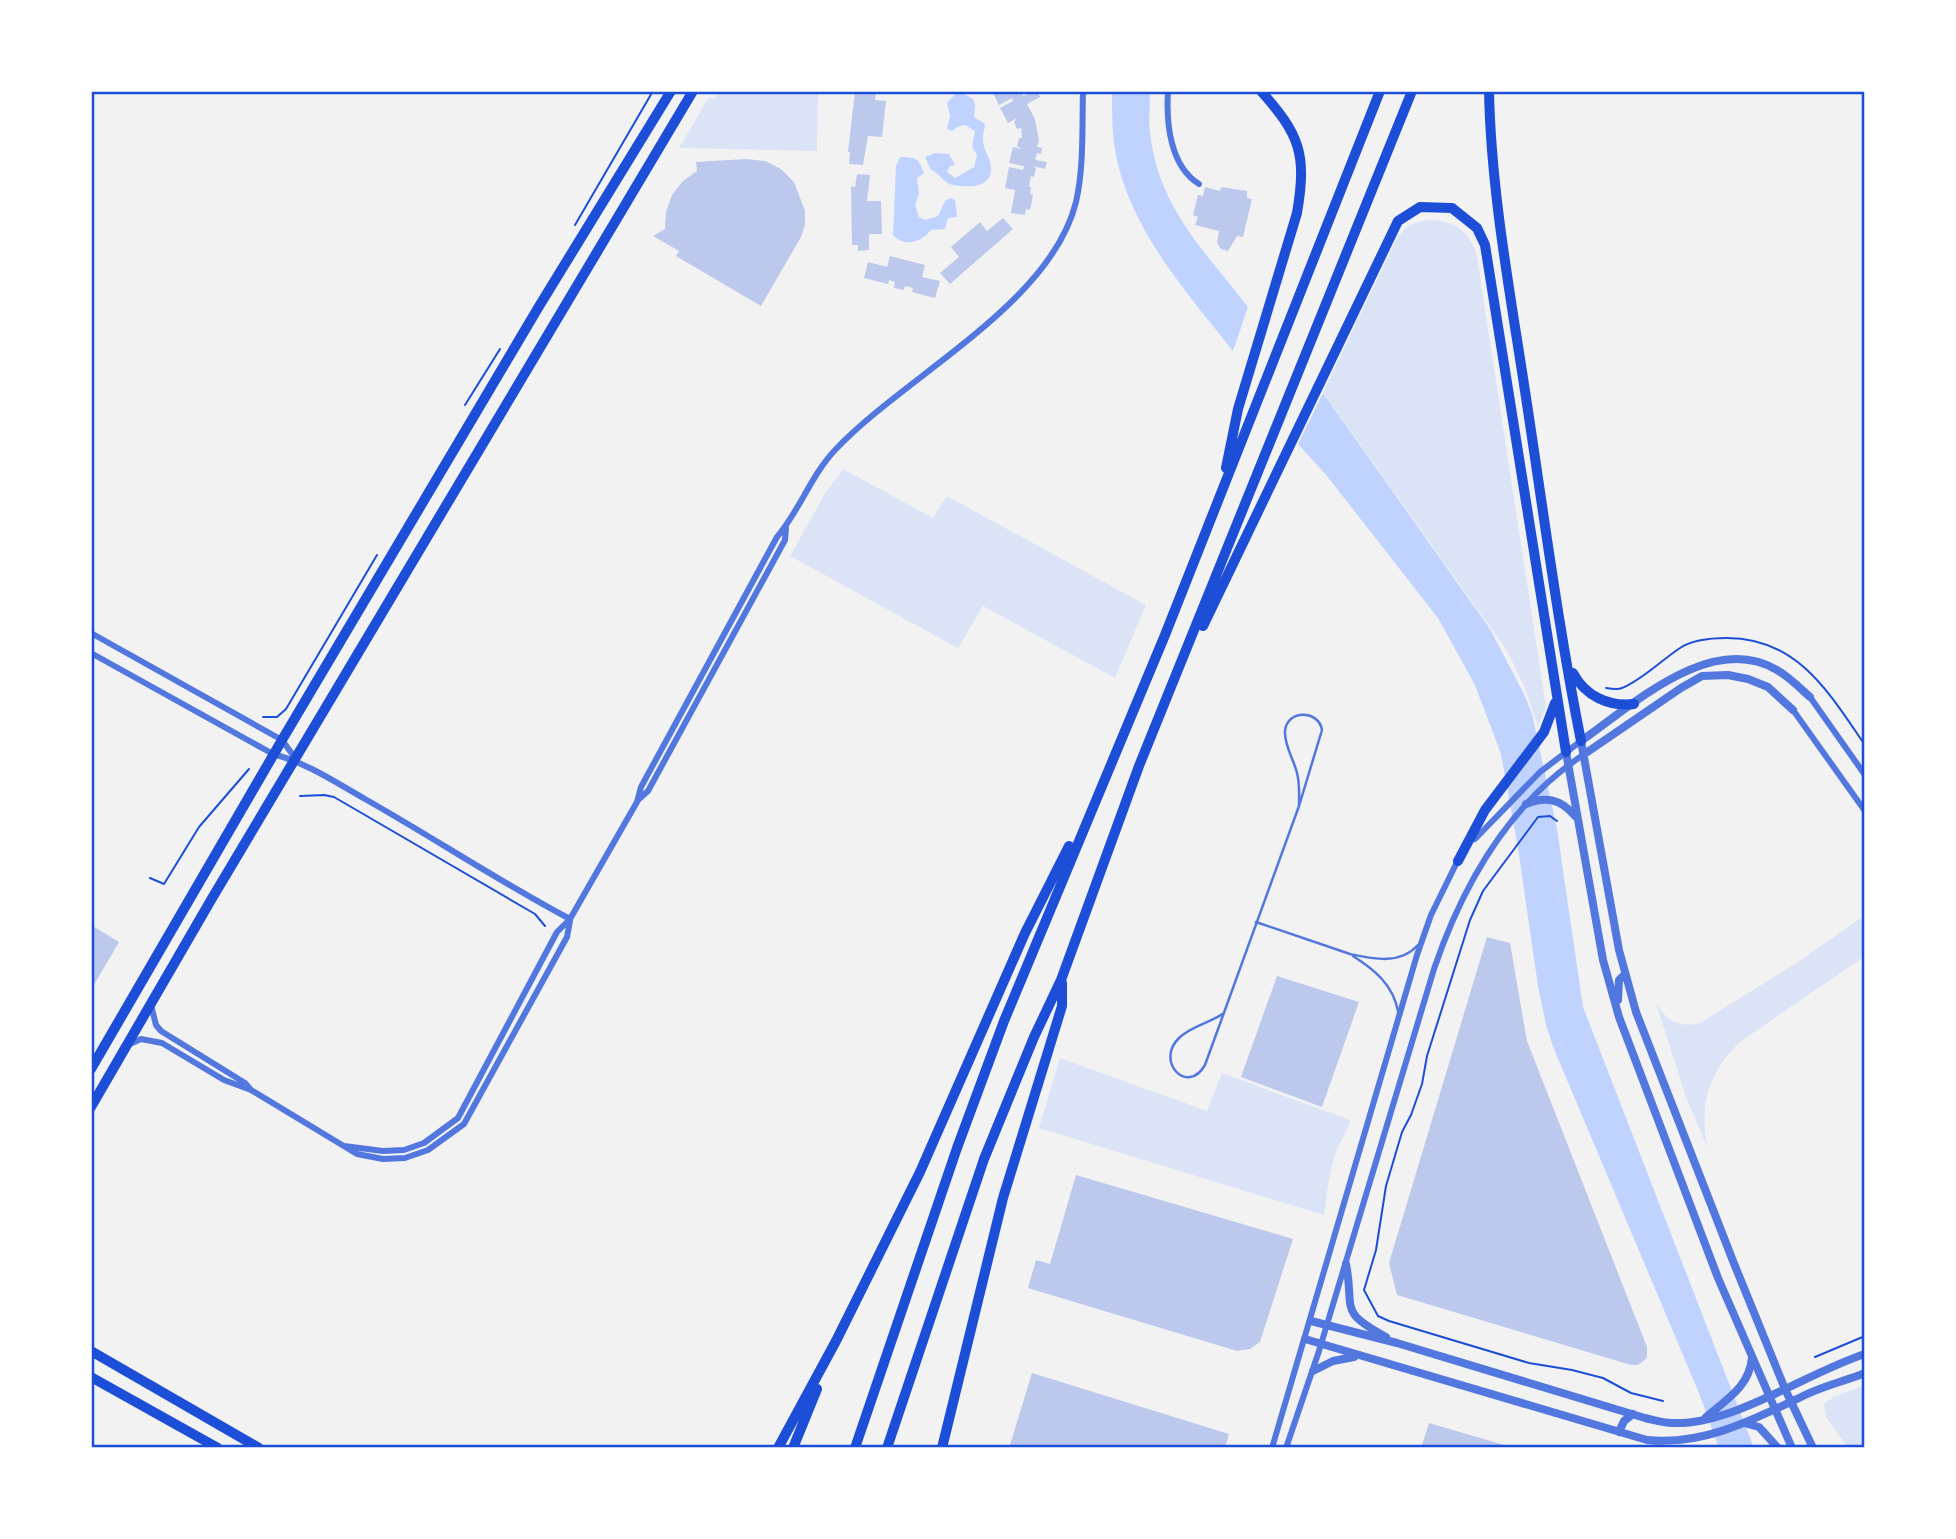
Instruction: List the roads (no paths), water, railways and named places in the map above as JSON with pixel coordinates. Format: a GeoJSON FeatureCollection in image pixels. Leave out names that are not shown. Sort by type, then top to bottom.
{"type":"FeatureCollection","features":[{"type":"Feature","properties":{"kind":"highway"},"geometry":{"type":"LineString","coordinates":[[1220,497],[1238,409],[1297,213],[1302,180],[1300,158],[1292,133],[1280,113],[1261,91]]}},
{"type":"Feature","properties":{"kind":"highway"},"geometry":{"type":"LineString","coordinates":[[855,1448],[957,1148],[1004,1021],[1220,497],[1380,91]]}},
{"type":"Feature","properties":{"kind":"highway"},"geometry":{"type":"LineString","coordinates":[[887,1448],[984,1158],[1034,1037],[1061,980],[1139,766],[1412,91]]}},
{"type":"Feature","properties":{"kind":"highway"},"geometry":{"type":"LineString","coordinates":[[1489,91],[1507,273],[1581,741]]}},
{"type":"Feature","properties":{"kind":"highway"},"geometry":{"type":"LineString","coordinates":[[1162,710],[1398,221],[1420,207],[1452,208],[1478,229],[1485,245],[1566,752]]}},
{"type":"Feature","properties":{"kind":"highway"},"geometry":{"type":"LineString","coordinates":[[1568,665],[1579,684],[1605,702],[1623,706],[1634,704]]}},
{"type":"Feature","properties":{"kind":"highway"},"geometry":{"type":"LineString","coordinates":[[1458,861],[1470,835],[1544,732],[1557,696]]}},
{"type":"Feature","properties":{"kind":"highway"},"geometry":{"type":"LineString","coordinates":[[778,1448],[836,1341],[920,1172],[1025,933],[1114,757]]}},
{"type":"Feature","properties":{"kind":"highway"},"geometry":{"type":"LineString","coordinates":[[942,1448],[1003,1198],[1062,1006],[1061,980]]}},
{"type":"Feature","properties":{"kind":"highway"},"geometry":{"type":"LineString","coordinates":[[793,1448],[836,1341]]}},
{"type":"Feature","properties":{"kind":"main road"},"geometry":{"type":"LineString","coordinates":[[91,1069],[273,754],[552,285],[671,91]]}},
{"type":"Feature","properties":{"kind":"main road"},"geometry":{"type":"LineString","coordinates":[[91,1107],[130,1044],[211,900],[694,91]]}},
{"type":"Feature","properties":{"kind":"main road"},"geometry":{"type":"LineString","coordinates":[[91,1351],[259,1448]]}},
{"type":"Feature","properties":{"kind":"main road"},"geometry":{"type":"LineString","coordinates":[[91,1377],[218,1448]]}},
{"type":"Feature","properties":{"kind":"street"},"geometry":{"type":"LineString","coordinates":[[344,1146],[383,1151],[404,1150],[425,1143],[458,1118],[558,932],[570,919],[637,802],[641,787],[777,537],[787,526],[813,477],[861,424],[1016,297],[1036,278],[1050,258],[1067,228],[1076,201],[1081,159],[1083,91]]}},
{"type":"Feature","properties":{"kind":"street"},"geometry":{"type":"LineString","coordinates":[[1168,91],[1169,128],[1175,153],[1187,177],[1199,184]]}},
{"type":"Feature","properties":{"kind":"street"},"geometry":{"type":"LineString","coordinates":[[91,633],[282,740],[296,760]]}},
{"type":"Feature","properties":{"kind":"street"},"geometry":{"type":"LineString","coordinates":[[91,653],[273,754],[296,760],[570,919]]}},
{"type":"Feature","properties":{"kind":"street"},"geometry":{"type":"LineString","coordinates":[[1272,1448],[1423,938],[1431,915],[1458,861],[1482,829],[1551,763],[1581,741],[1671,679],[1696,665],[1714,660],[1743,660],[1776,669],[1810,697],[1865,775]]}},
{"type":"Feature","properties":{"kind":"street"},"geometry":{"type":"LineString","coordinates":[[1286,1448],[1313,1371],[1446,934],[1469,884],[1506,828],[1526,804],[1568,765],[1681,688],[1702,677],[1728,675],[1768,687],[1793,710],[1865,811]]}},
{"type":"Feature","properties":{"kind":"street"},"geometry":{"type":"LineString","coordinates":[[1581,741],[1603,867],[1625,974],[1636,1012],[1785,1389],[1813,1448]]}},
{"type":"Feature","properties":{"kind":"street"},"geometry":{"type":"LineString","coordinates":[[1566,752],[1603,960],[1619,1017],[1691,1209],[1792,1448]]}},
{"type":"Feature","properties":{"kind":"street"},"geometry":{"type":"LineString","coordinates":[[1526,804],[1538,799],[1555,800],[1569,808],[1577,818]]}},
{"type":"Feature","properties":{"kind":"street"},"geometry":{"type":"LineString","coordinates":[[130,1044],[141,1039],[154,1040],[224,1080],[251,1090],[357,1154],[383,1159],[405,1158],[428,1150],[464,1124],[567,937],[570,919]]}},
{"type":"Feature","properties":{"kind":"street"},"geometry":{"type":"LineString","coordinates":[[1619,1017],[1617,988],[1619,980],[1625,974]]}},
{"type":"Feature","properties":{"kind":"street"},"geometry":{"type":"LineString","coordinates":[[151,1005],[156,1025],[161,1031],[245,1083],[251,1090]]}},
{"type":"Feature","properties":{"kind":"street"},"geometry":{"type":"LineString","coordinates":[[1346,1264],[1349,1280],[1348,1300],[1352,1312],[1364,1325],[1397,1343]]}},
{"type":"Feature","properties":{"kind":"street"},"geometry":{"type":"LineString","coordinates":[[1311,1321],[1397,1343],[1671,1423],[1702,1420],[1769,1397],[1837,1363],[1865,1354]]}},
{"type":"Feature","properties":{"kind":"street"},"geometry":{"type":"LineString","coordinates":[[1305,1339],[1647,1440],[1685,1441],[1706,1436],[1865,1373]]}},
{"type":"Feature","properties":{"kind":"street"},"geometry":{"type":"LineString","coordinates":[[1702,1420],[1742,1388],[1751,1371],[1752,1355]]}},
{"type":"Feature","properties":{"kind":"street"},"geometry":{"type":"LineString","coordinates":[[1313,1371],[1332,1361],[1361,1357]]}},
{"type":"Feature","properties":{"kind":"street"},"geometry":{"type":"LineString","coordinates":[[1619,1432],[1633,1414]]}},
{"type":"Feature","properties":{"kind":"street"},"geometry":{"type":"LineString","coordinates":[[1741,1423],[1759,1427],[1778,1448]]}},
{"type":"Feature","properties":{"kind":"lane"},"geometry":{"type":"LineString","coordinates":[[1224,1013],[1186,1033],[1174,1045],[1170,1059],[1172,1068],[1178,1074],[1194,1077],[1200,1073],[1224,1013],[1299,806],[1322,730],[1317,719],[1302,714],[1294,716],[1285,734],[1299,780],[1299,806]]}},
{"type":"Feature","properties":{"kind":"lane"},"geometry":{"type":"LineString","coordinates":[[1256,922],[1350,954],[1385,960],[1397,958],[1415,948],[1423,938]]}},
{"type":"Feature","properties":{"kind":"lane"},"geometry":{"type":"LineString","coordinates":[[1350,954],[1388,985],[1394,994],[1399,1014]]}},
{"type":"Feature","properties":{"kind":"water"},"geometry":{"type":"Polygon","coordinates":[[[1112,91],[1150,91],[1151,140],[1156,165],[1165,188],[1188,230],[1248,307],[1233,351],[1161,257],[1133,206],[1122,179],[1115,150],[1112,91]]]}},
{"type":"Feature","properties":{"kind":"water"},"geometry":{"type":"Polygon","coordinates":[[[962,93],[973,99],[974,117],[985,124],[983,143],[990,162],[989,177],[974,186],[947,183],[931,170],[925,157],[935,153],[949,154],[955,165],[950,166],[947,172],[955,178],[974,167],[977,155],[972,147],[975,131],[965,125],[952,131],[947,129],[950,116],[947,102],[956,94],[962,93]]]}},
{"type":"Feature","properties":{"kind":"water"},"geometry":{"type":"Polygon","coordinates":[[[900,157],[916,159],[924,173],[917,178],[919,194],[915,205],[919,217],[925,220],[938,216],[945,201],[950,198],[955,200],[957,217],[948,218],[945,229],[931,230],[923,238],[913,242],[903,241],[893,235],[896,166],[900,157]]]}},
{"type":"Feature","properties":{"kind":"water"},"geometry":{"type":"Polygon","coordinates":[[[1323,393],[1490,629],[1524,694],[1532,714],[1557,829],[1583,1007],[1754,1448],[1719,1448],[1699,1393],[1554,1049],[1538,986],[1501,754],[1475,685],[1438,618],[1327,476],[1298,444],[1323,393]]]}}]}
